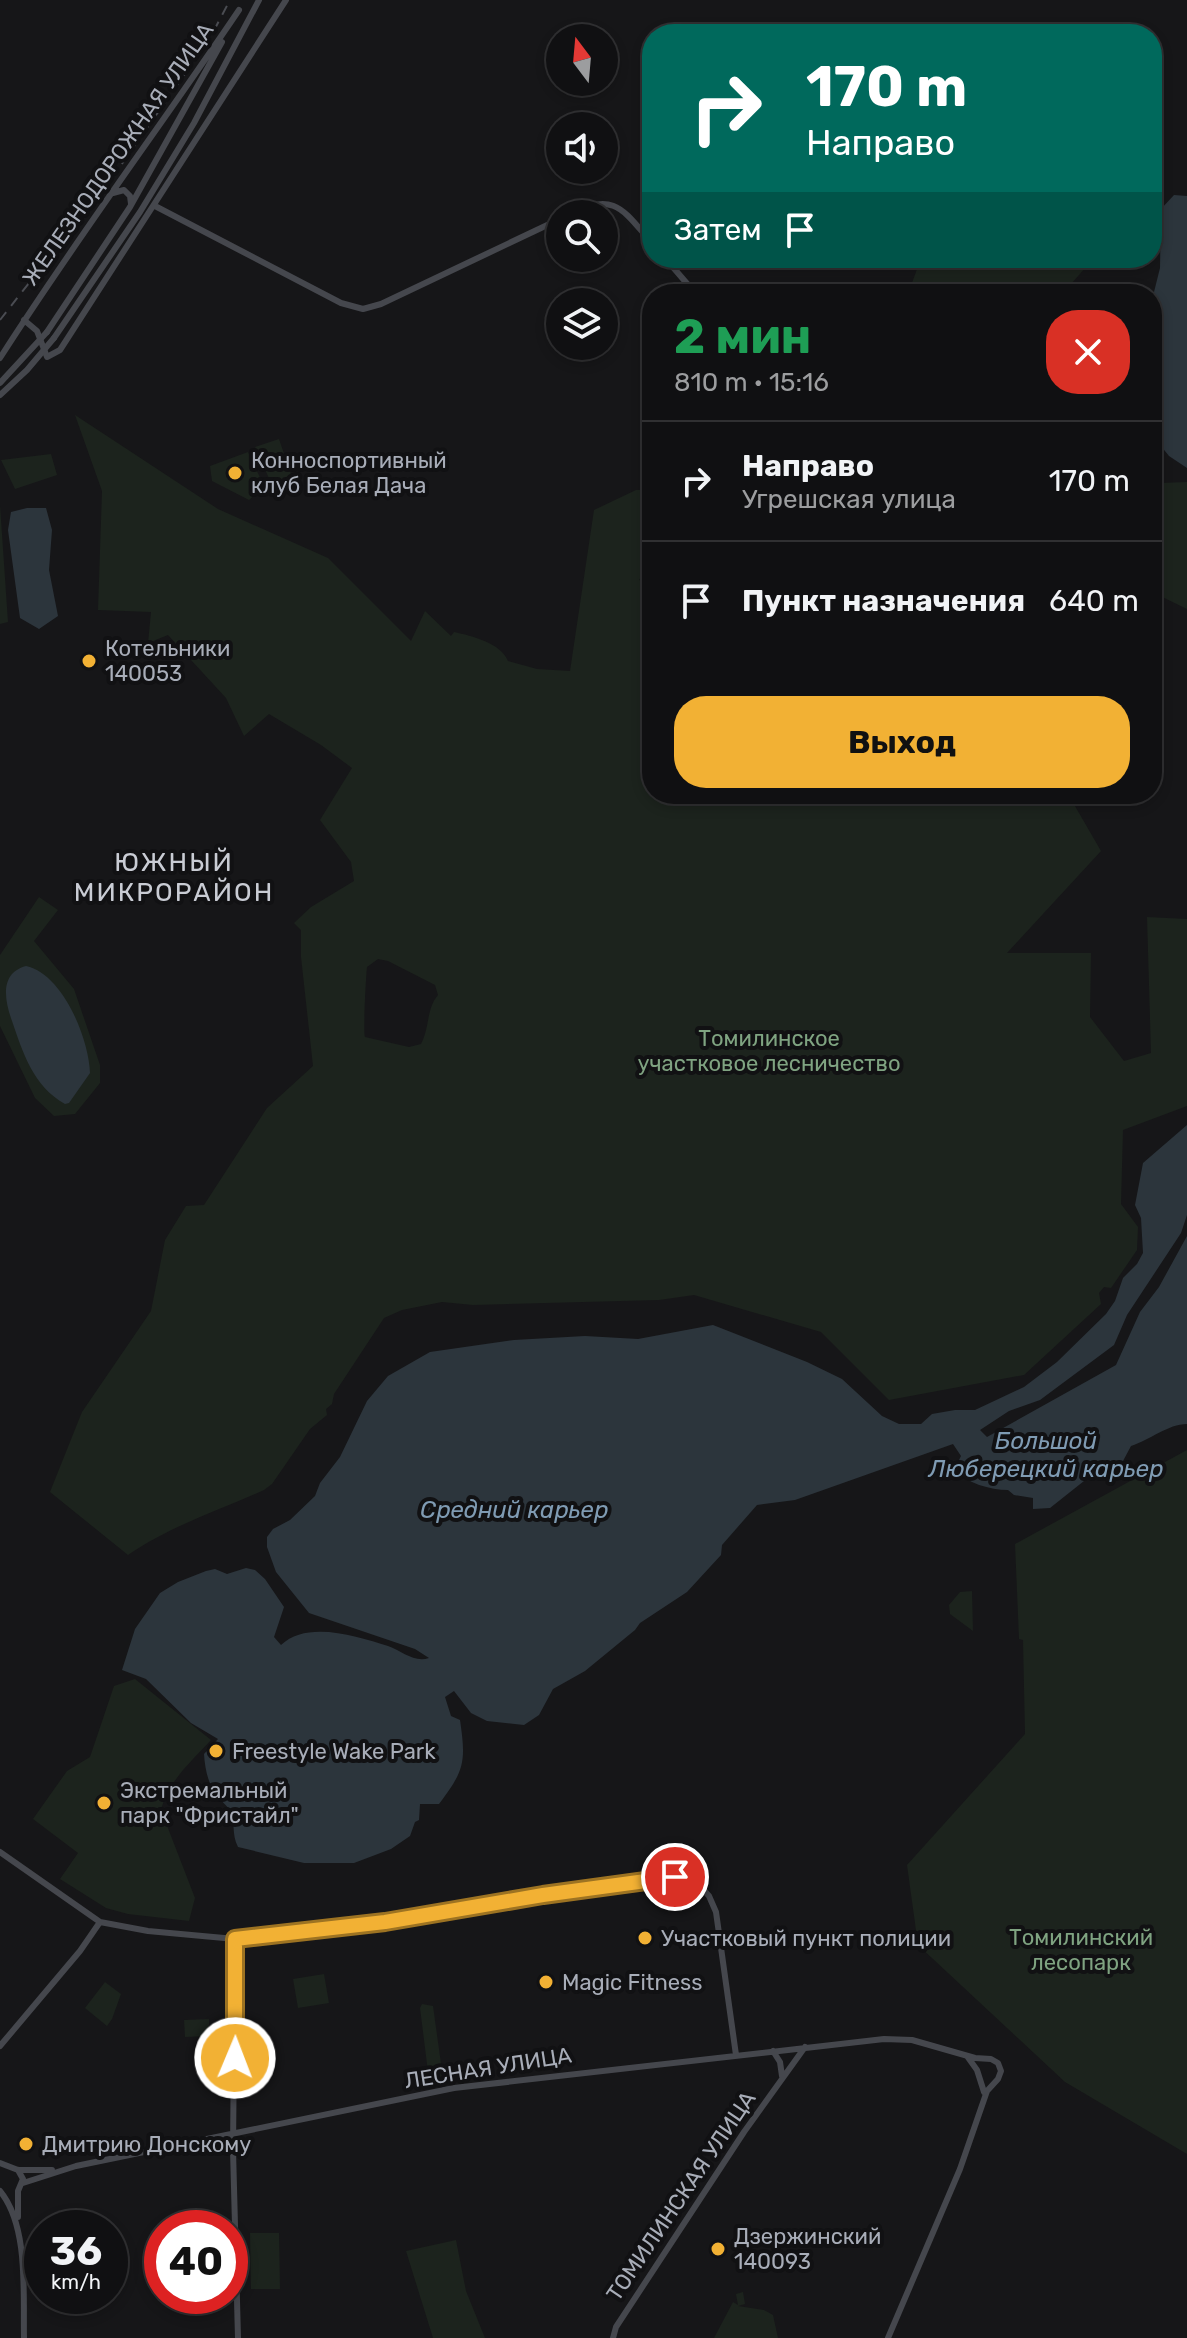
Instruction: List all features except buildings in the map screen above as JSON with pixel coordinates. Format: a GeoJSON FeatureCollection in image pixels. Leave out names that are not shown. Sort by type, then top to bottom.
{"type":"FeatureCollection","features":[{"type":"Feature","properties":{"kind":"street"},"geometry":{"type":"LineString","coordinates":[[0,383],[47,332],[130,207],[244,0]]}},
{"type":"Feature","properties":{"kind":"street"},"geometry":{"type":"LineString","coordinates":[[0,395],[27,370],[54,338],[148,200],[194,123],[259,0]]}},
{"type":"Feature","properties":{"kind":"street"},"geometry":{"type":"LineString","coordinates":[[24,320],[37,331],[47,357],[60,350],[286,0]]}},
{"type":"Feature","properties":{"kind":"street","name":"ЖЕЛЕЗНОДОРОЖНАЯ УЛИЦА"},"geometry":{"type":"LineString","coordinates":[[0,358],[239,10]]}},
{"type":"Feature","properties":{"kind":"street"},"geometry":{"type":"LineString","coordinates":[[110,195],[124,190],[130,196],[130,207]]}},
{"type":"Feature","properties":{"kind":"street"},"geometry":{"type":"LineString","coordinates":[[155,206],[341,303],[363,309],[381,304],[546,226]]}},
{"type":"Feature","properties":{"kind":"street"},"geometry":{"type":"LineString","coordinates":[[618,208],[642,232]]}},
{"type":"Feature","properties":{"kind":"street"},"geometry":{"type":"LineString","coordinates":[[674,268],[687,284]]}},
{"type":"Feature","properties":{"kind":"street"},"geometry":{"type":"LineString","coordinates":[[0,1852],[100,1922],[148,1931],[235,1939],[345,1928],[658,1878],[680,1878],[702,1888],[716,1912],[736,2055]]}},
{"type":"Feature","properties":{"kind":"street"},"geometry":{"type":"LineString","coordinates":[[0,2046],[80,1951],[100,1922]]}},
{"type":"Feature","properties":{"kind":"street"},"geometry":{"type":"LineString","coordinates":[[235,1939],[233,2133],[238,2338]]}},
{"type":"Feature","properties":{"kind":"street","name":"ЛЕСНАЯ УЛИЦА"},"geometry":{"type":"LineString","coordinates":[[23,2183],[59,2170],[454,2088],[884,2039],[912,2040],[985,2060]]}},
{"type":"Feature","properties":{"kind":"street","name":"ТОМИЛИНСКАЯ УЛИЦА"},"geometry":{"type":"LineString","coordinates":[[613,2338],[616,2327],[782,2076],[805,2047]]}},
{"type":"Feature","properties":{"kind":"street","name":"ТОМИЛИНСКАЯ УЛИЦА"},"geometry":{"type":"LineString","coordinates":[[773,2051],[780,2062],[782,2076]]}},
{"type":"Feature","properties":{"kind":"street"},"geometry":{"type":"LineString","coordinates":[[964,2054],[987,2082],[993,2082]]}},
{"type":"Feature","properties":{"kind":"street"},"geometry":{"type":"LineString","coordinates":[[888,2338],[960,2169],[984,2097],[1001,2074],[1000,2066],[994,2060],[981,2063],[979,2074],[984,2097]]}},
{"type":"Feature","properties":{"kind":"street"},"geometry":{"type":"LineString","coordinates":[[0,2163],[18,2170],[59,2170]]}},
{"type":"Feature","properties":{"kind":"street"},"geometry":{"type":"LineString","coordinates":[[0,2170],[8,2166]]}},
{"type":"Feature","properties":{"kind":"street"},"geometry":{"type":"LineString","coordinates":[[18,2170],[23,2183],[18,2191],[17,2225],[23,2272],[24,2338]]}},
{"type":"Feature","properties":{"kind":"street"},"geometry":{"type":"LineString","coordinates":[[0,2191],[9,2194],[18,2191]]}},
{"type":"Feature","properties":{"kind":"street"},"geometry":{"type":"LineString","coordinates":[[0,2191],[8,2201],[17,2225]]}},
{"type":"Feature","properties":{"kind":"green space"},"geometry":{"type":"Polygon","coordinates":[[[917,268],[1085,268],[1071,284],[912,284],[917,268]]]}},
{"type":"Feature","properties":{"kind":"green space","name":"Томилинское участковое лесничество"},"geometry":{"type":"Polygon","coordinates":[[[75,415],[218,509],[328,558],[411,641],[425,611],[451,636],[454,632],[485,641],[499,649],[508,661],[537,669],[570,671],[594,510],[642,490],[642,576],[639,580],[642,580],[642,804],[1074,804],[1101,851],[1007,953],[1091,953],[1090,1017],[1124,1061],[1151,1053],[1147,917],[1187,919],[1187,1106],[1123,1130],[1121,1204],[1138,1227],[1137,1250],[1111,1288],[1104,1287],[1099,1293],[1101,1304],[1024,1375],[889,1400],[821,1332],[694,1295],[659,1300],[473,1305],[442,1302],[402,1310],[384,1318],[334,1394],[332,1404],[326,1409],[327,1415],[310,1429],[272,1484],[177,1527],[128,1555],[50,1492],[82,1412],[151,1311],[165,1240],[186,1206],[204,1205],[267,1108],[313,1066],[301,930],[294,923],[311,907],[354,881],[351,862],[320,820],[352,768],[269,714],[244,736],[226,698],[168,635],[148,643],[151,612],[98,610],[102,491],[75,415]],[[378,959],[367,967],[365,1037],[409,1047],[421,1044],[438,995],[435,985],[388,961],[378,959]]]}},
{"type":"Feature","properties":{"kind":"green space"},"geometry":{"type":"Polygon","coordinates":[[[279,439],[295,486],[276,494],[255,447],[279,439]]]}},
{"type":"Feature","properties":{"kind":"green space","name":"Конноспортивный клуб Белая Дача"},"geometry":{"type":"Polygon","coordinates":[[[248,452],[264,486],[249,500],[212,481],[210,466],[248,452]]]}},
{"type":"Feature","properties":{"kind":"green space"},"geometry":{"type":"Polygon","coordinates":[[[51,454],[57,475],[15,489],[1,460],[51,454]]]}},
{"type":"Feature","properties":{"kind":"green space"},"geometry":{"type":"Polygon","coordinates":[[[1187,482],[1187,609],[1162,597],[1162,483],[1187,482]]]}},
{"type":"Feature","properties":{"kind":"green space"},"geometry":{"type":"Polygon","coordinates":[[[0,505],[8,622],[0,624],[0,505]]]}},
{"type":"Feature","properties":{"kind":"green space"},"geometry":{"type":"Polygon","coordinates":[[[39,897],[58,910],[34,941],[74,989],[100,1065],[100,1083],[75,1114],[54,1116],[35,1098],[0,1026],[0,955],[39,897]]]}},
{"type":"Feature","properties":{"kind":"green space","name":"Томилинский лесопарк"},"geometry":{"type":"Polygon","coordinates":[[[1187,1450],[1187,2154],[1065,2082],[918,1945],[907,1865],[1025,1734],[1023,1640],[1019,1639],[1015,1544],[1187,1450]]]}},
{"type":"Feature","properties":{"kind":"green space"},"geometry":{"type":"Polygon","coordinates":[[[972,1591],[973,1631],[950,1614],[949,1605],[960,1592],[972,1591]]]}},
{"type":"Feature","properties":{"kind":"green space","name":"Экстремальный парк \"Фристайл\""},"geometry":{"type":"Polygon","coordinates":[[[135,1679],[211,1740],[175,1780],[161,1810],[195,1898],[189,1921],[128,1914],[106,1908],[60,1879],[78,1853],[33,1819],[67,1771],[90,1757],[114,1686],[135,1679]]]}},
{"type":"Feature","properties":{"kind":"green space"},"geometry":{"type":"Polygon","coordinates":[[[324,1974],[329,2003],[298,2008],[293,1979],[324,1974]]]}},
{"type":"Feature","properties":{"kind":"green space"},"geometry":{"type":"Polygon","coordinates":[[[105,1982],[121,1994],[107,2026],[85,2008],[105,1982]]]}},
{"type":"Feature","properties":{"kind":"green space"},"geometry":{"type":"Polygon","coordinates":[[[422,2004],[433,2006],[441,2080],[429,2080],[422,2004]]]}},
{"type":"Feature","properties":{"kind":"green space"},"geometry":{"type":"Polygon","coordinates":[[[209,2019],[209,2036],[185,2037],[184,2020],[209,2019]]]}},
{"type":"Feature","properties":{"kind":"green space"},"geometry":{"type":"Polygon","coordinates":[[[250,2233],[279,2233],[280,2289],[251,2289],[250,2233]]]}},
{"type":"Feature","properties":{"kind":"green space"},"geometry":{"type":"Polygon","coordinates":[[[456,2240],[466,2291],[485,2338],[433,2338],[406,2251],[456,2240]]]}},
{"type":"Feature","properties":{"kind":"green space"},"geometry":{"type":"Polygon","coordinates":[[[743,2292],[745,2304],[738,2306],[764,2310],[773,2315],[778,2338],[714,2338],[733,2302],[738,2305],[736,2294],[743,2292]]]}},
{"type":"Feature","properties":{"kind":"water"},"geometry":{"type":"Polygon","coordinates":[[[1174,195],[1187,196],[1187,468],[1162,447],[1162,284],[1156,284],[1162,268],[1162,208],[1174,195]]]}},
{"type":"Feature","properties":{"kind":"water"},"geometry":{"type":"Polygon","coordinates":[[[46,508],[52,530],[49,570],[58,616],[39,629],[20,618],[8,530],[11,512],[46,508]]]}},
{"type":"Feature","properties":{"kind":"water"},"geometry":{"type":"Polygon","coordinates":[[[26,966],[51,981],[62,994],[85,1043],[90,1073],[69,1103],[65,1104],[54,1097],[37,1078],[25,1057],[9,1013],[6,996],[8,981],[18,969],[26,966]]]}},
{"type":"Feature","properties":{"kind":"water","name":"Средний карьер"},"geometry":{"type":"Polygon","coordinates":[[[1187,1125],[1187,1215],[1181,1233],[1127,1315],[1114,1345],[1040,1400],[1009,1411],[980,1430],[987,1437],[1116,1365],[1140,1312],[1159,1287],[1187,1236],[1187,1424],[1131,1446],[1123,1461],[1084,1481],[1050,1508],[1033,1509],[1033,1498],[965,1479],[954,1470],[961,1456],[953,1444],[795,1500],[757,1505],[722,1545],[721,1555],[687,1592],[640,1623],[585,1671],[553,1689],[539,1715],[524,1725],[487,1721],[471,1713],[454,1691],[445,1697],[451,1716],[460,1720],[462,1765],[439,1804],[420,1804],[419,1820],[415,1822],[410,1836],[391,1849],[354,1863],[304,1863],[238,1847],[230,1811],[214,1791],[206,1771],[204,1754],[218,1739],[191,1723],[146,1679],[122,1670],[135,1629],[160,1593],[178,1582],[215,1569],[227,1574],[246,1568],[255,1570],[265,1579],[284,1607],[274,1637],[281,1645],[304,1633],[333,1632],[376,1642],[413,1658],[429,1658],[415,1649],[309,1613],[276,1572],[267,1547],[267,1537],[315,1496],[320,1483],[340,1457],[367,1401],[388,1376],[430,1352],[514,1340],[585,1336],[638,1339],[713,1325],[842,1379],[882,1416],[899,1424],[921,1424],[932,1414],[975,1410],[1024,1387],[1057,1362],[1106,1314],[1115,1301],[1123,1278],[1143,1253],[1141,1218],[1135,1205],[1143,1163],[1187,1125]]]}},
{"type":"Feature","properties":{"kind":"railway"},"geometry":{"type":"LineString","coordinates":[[0,320],[119,168],[210,38],[230,0]]}},
{"type":"Feature","properties":{"kind":"place","name":"Конноспортивный клуб Белая Дача"},"geometry":{"type":"Point","coordinates":[235,473]}},
{"type":"Feature","properties":{"kind":"place","name":"Котельники 140053"},"geometry":{"type":"Point","coordinates":[89,661]}},
{"type":"Feature","properties":{"kind":"place","name":"Freestyle Wake Park"},"geometry":{"type":"Point","coordinates":[216,1751]}},
{"type":"Feature","properties":{"kind":"place","name":"Экстремальный парк \"Фристайл\""},"geometry":{"type":"Point","coordinates":[104,1803]}},
{"type":"Feature","properties":{"kind":"place","name":"Участковый пункт полиции"},"geometry":{"type":"Point","coordinates":[645,1938]}},
{"type":"Feature","properties":{"kind":"place","name":"Magic Fitness"},"geometry":{"type":"Point","coordinates":[546,1982]}},
{"type":"Feature","properties":{"kind":"place","name":"Дмитрию Донскому"},"geometry":{"type":"Point","coordinates":[26,2144]}},
{"type":"Feature","properties":{"kind":"place","name":"Дзержинский 140093"},"geometry":{"type":"Point","coordinates":[718,2249]}},
{"type":"Feature","properties":{"kind":"district","name":"ЮЖНЫЙ МИКРОРАЙОН"},"geometry":{"type":"Point","coordinates":[174,877]}},
{"type":"Feature","properties":{"kind":"route"},"geometry":{"type":"LineString","coordinates":[[235,2058],[235,1939],[385,1922],[543,1895],[675,1877]]}},
{"type":"Feature","properties":{"kind":"water label","name":"Большой Люберецкий карьер"},"geometry":{"type":"Point","coordinates":[1046,1455]}}]}
